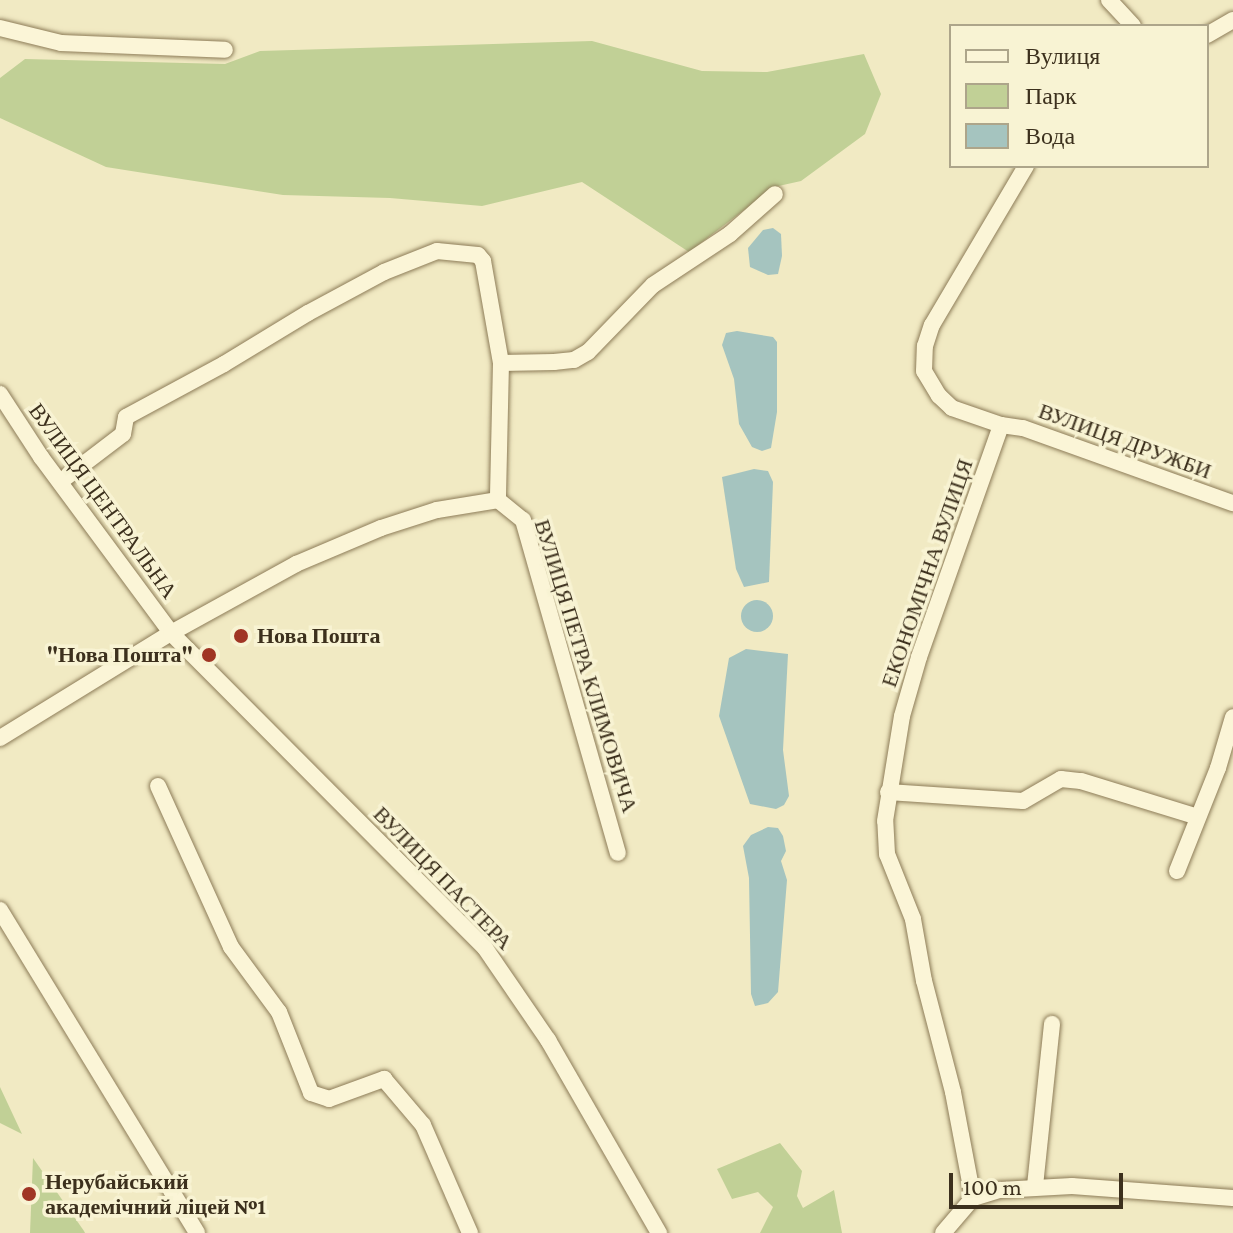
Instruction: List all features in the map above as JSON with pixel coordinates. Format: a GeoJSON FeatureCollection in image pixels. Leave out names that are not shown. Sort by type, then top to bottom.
{"type":"FeatureCollection","features":[{"type":"Feature","properties":{"kind":"street"},"geometry":{"type":"LineString","coordinates":[[1109,0],[1131,24]]}},
{"type":"Feature","properties":{"kind":"street"},"geometry":{"type":"LineString","coordinates":[[1209,34],[1233,20]]}},
{"type":"Feature","properties":{"kind":"street"},"geometry":{"type":"LineString","coordinates":[[0,28],[61,43],[225,50]]}},
{"type":"Feature","properties":{"kind":"street"},"geometry":{"type":"LineString","coordinates":[[1001,425],[952,408],[929,383],[923,363],[932,325],[1025,168]]}},
{"type":"Feature","properties":{"kind":"street"},"geometry":{"type":"LineString","coordinates":[[501,363],[574,360],[588,352],[653,285],[694,261],[775,194]]}},
{"type":"Feature","properties":{"kind":"street"},"geometry":{"type":"LineString","coordinates":[[0,738],[171,633],[296,564],[381,528],[437,510],[498,500],[501,363],[483,261],[471,252],[437,251],[384,272],[126,417],[123,434],[60,482]]}},
{"type":"Feature","properties":{"kind":"street","name":"ВУЛИЦЯ ЦЕНТРАЛЬНА"},"geometry":{"type":"LineString","coordinates":[[0,394],[60,482],[171,633]]}},
{"type":"Feature","properties":{"kind":"street","name":"ВУЛИЦЯ ДРУЖБИ"},"geometry":{"type":"LineString","coordinates":[[1001,425],[1023,428],[1233,503]]}},
{"type":"Feature","properties":{"kind":"street","name":"ЕКОНОМІЧНА ВУЛИЦЯ"},"geometry":{"type":"LineString","coordinates":[[973,1198],[953,1092],[924,981],[913,919],[887,854],[885,837],[888,792],[902,716],[919,657],[1001,425]]}},
{"type":"Feature","properties":{"kind":"street","name":"ВУЛИЦЯ ПЕТРА КЛИМОВИЧА"},"geometry":{"type":"LineString","coordinates":[[498,500],[523,520],[618,853]]}},
{"type":"Feature","properties":{"kind":"street","name":"ВУЛИЦЯ ПАСТЕРА"},"geometry":{"type":"LineString","coordinates":[[171,633],[485,948],[548,1040],[659,1233]]}},
{"type":"Feature","properties":{"kind":"street"},"geometry":{"type":"LineString","coordinates":[[1177,871],[1233,717]]}},
{"type":"Feature","properties":{"kind":"street"},"geometry":{"type":"LineString","coordinates":[[888,792],[1023,801],[1061,779],[1081,781],[1198,817]]}},
{"type":"Feature","properties":{"kind":"street"},"geometry":{"type":"LineString","coordinates":[[158,786],[231,947],[279,1012],[311,1093],[329,1099],[384,1079],[423,1125],[470,1233]]}},
{"type":"Feature","properties":{"kind":"street"},"geometry":{"type":"LineString","coordinates":[[0,910],[197,1233]]}},
{"type":"Feature","properties":{"kind":"street"},"geometry":{"type":"LineString","coordinates":[[1035,1186],[1052,1024]]}},
{"type":"Feature","properties":{"kind":"street"},"geometry":{"type":"LineString","coordinates":[[943,1233],[973,1198],[1035,1186],[1233,1198]]}},
{"type":"Feature","properties":{"kind":"green space"},"geometry":{"type":"Polygon","coordinates":[[[592,41],[702,71],[767,72],[864,54],[881,94],[865,134],[801,181],[774,187],[689,252],[582,182],[482,206],[390,198],[283,195],[106,167],[0,118],[0,78],[25,59],[225,64],[260,51],[592,41]]]}},
{"type":"Feature","properties":{"kind":"green space"},"geometry":{"type":"Polygon","coordinates":[[[0,1087],[22,1134],[0,1123],[0,1087]]]}},
{"type":"Feature","properties":{"kind":"green space"},"geometry":{"type":"Polygon","coordinates":[[[780,1143],[802,1171],[797,1196],[803,1208],[834,1190],[842,1233],[760,1233],[773,1207],[758,1192],[732,1199],[717,1169],[780,1143]]]}},
{"type":"Feature","properties":{"kind":"green space"},"geometry":{"type":"Polygon","coordinates":[[[33,1158],[84,1231],[85,1233],[30,1233],[33,1158]]]}},
{"type":"Feature","properties":{"kind":"water"},"geometry":{"type":"Polygon","coordinates":[[[773,228],[781,234],[782,256],[778,274],[768,275],[750,267],[748,248],[763,230],[773,228]]]}},
{"type":"Feature","properties":{"kind":"water"},"geometry":{"type":"Polygon","coordinates":[[[737,331],[773,337],[777,342],[777,412],[771,448],[762,451],[752,447],[739,424],[734,379],[722,345],[726,333],[737,331]]]}},
{"type":"Feature","properties":{"kind":"water"},"geometry":{"type":"Polygon","coordinates":[[[754,469],[768,471],[773,482],[769,582],[744,587],[736,569],[722,477],[754,469]]]}},
{"type":"Feature","properties":{"kind":"water"},"geometry":{"type":"Polygon","coordinates":[[[757,600],[769,604],[773,616],[769,628],[757,632],[745,628],[741,616],[745,604],[757,600]]]}},
{"type":"Feature","properties":{"kind":"water"},"geometry":{"type":"Polygon","coordinates":[[[746,649],[788,654],[783,750],[789,796],[784,805],[776,809],[750,804],[719,716],[729,658],[746,649]]]}},
{"type":"Feature","properties":{"kind":"water"},"geometry":{"type":"Polygon","coordinates":[[[768,827],[778,828],[783,836],[786,851],[781,861],[787,880],[778,992],[768,1003],[755,1006],[751,994],[749,878],[743,846],[751,835],[768,827]]]}},
{"type":"Feature","properties":{"kind":"place","name":"Нова Пошта"},"geometry":{"type":"Point","coordinates":[241,636]}},
{"type":"Feature","properties":{"kind":"place","name":"\"Нова Пошта\""},"geometry":{"type":"Point","coordinates":[209,655]}},
{"type":"Feature","properties":{"kind":"place","name":"Нерубайський академічний ліцей №1"},"geometry":{"type":"Point","coordinates":[29,1194]}}]}
